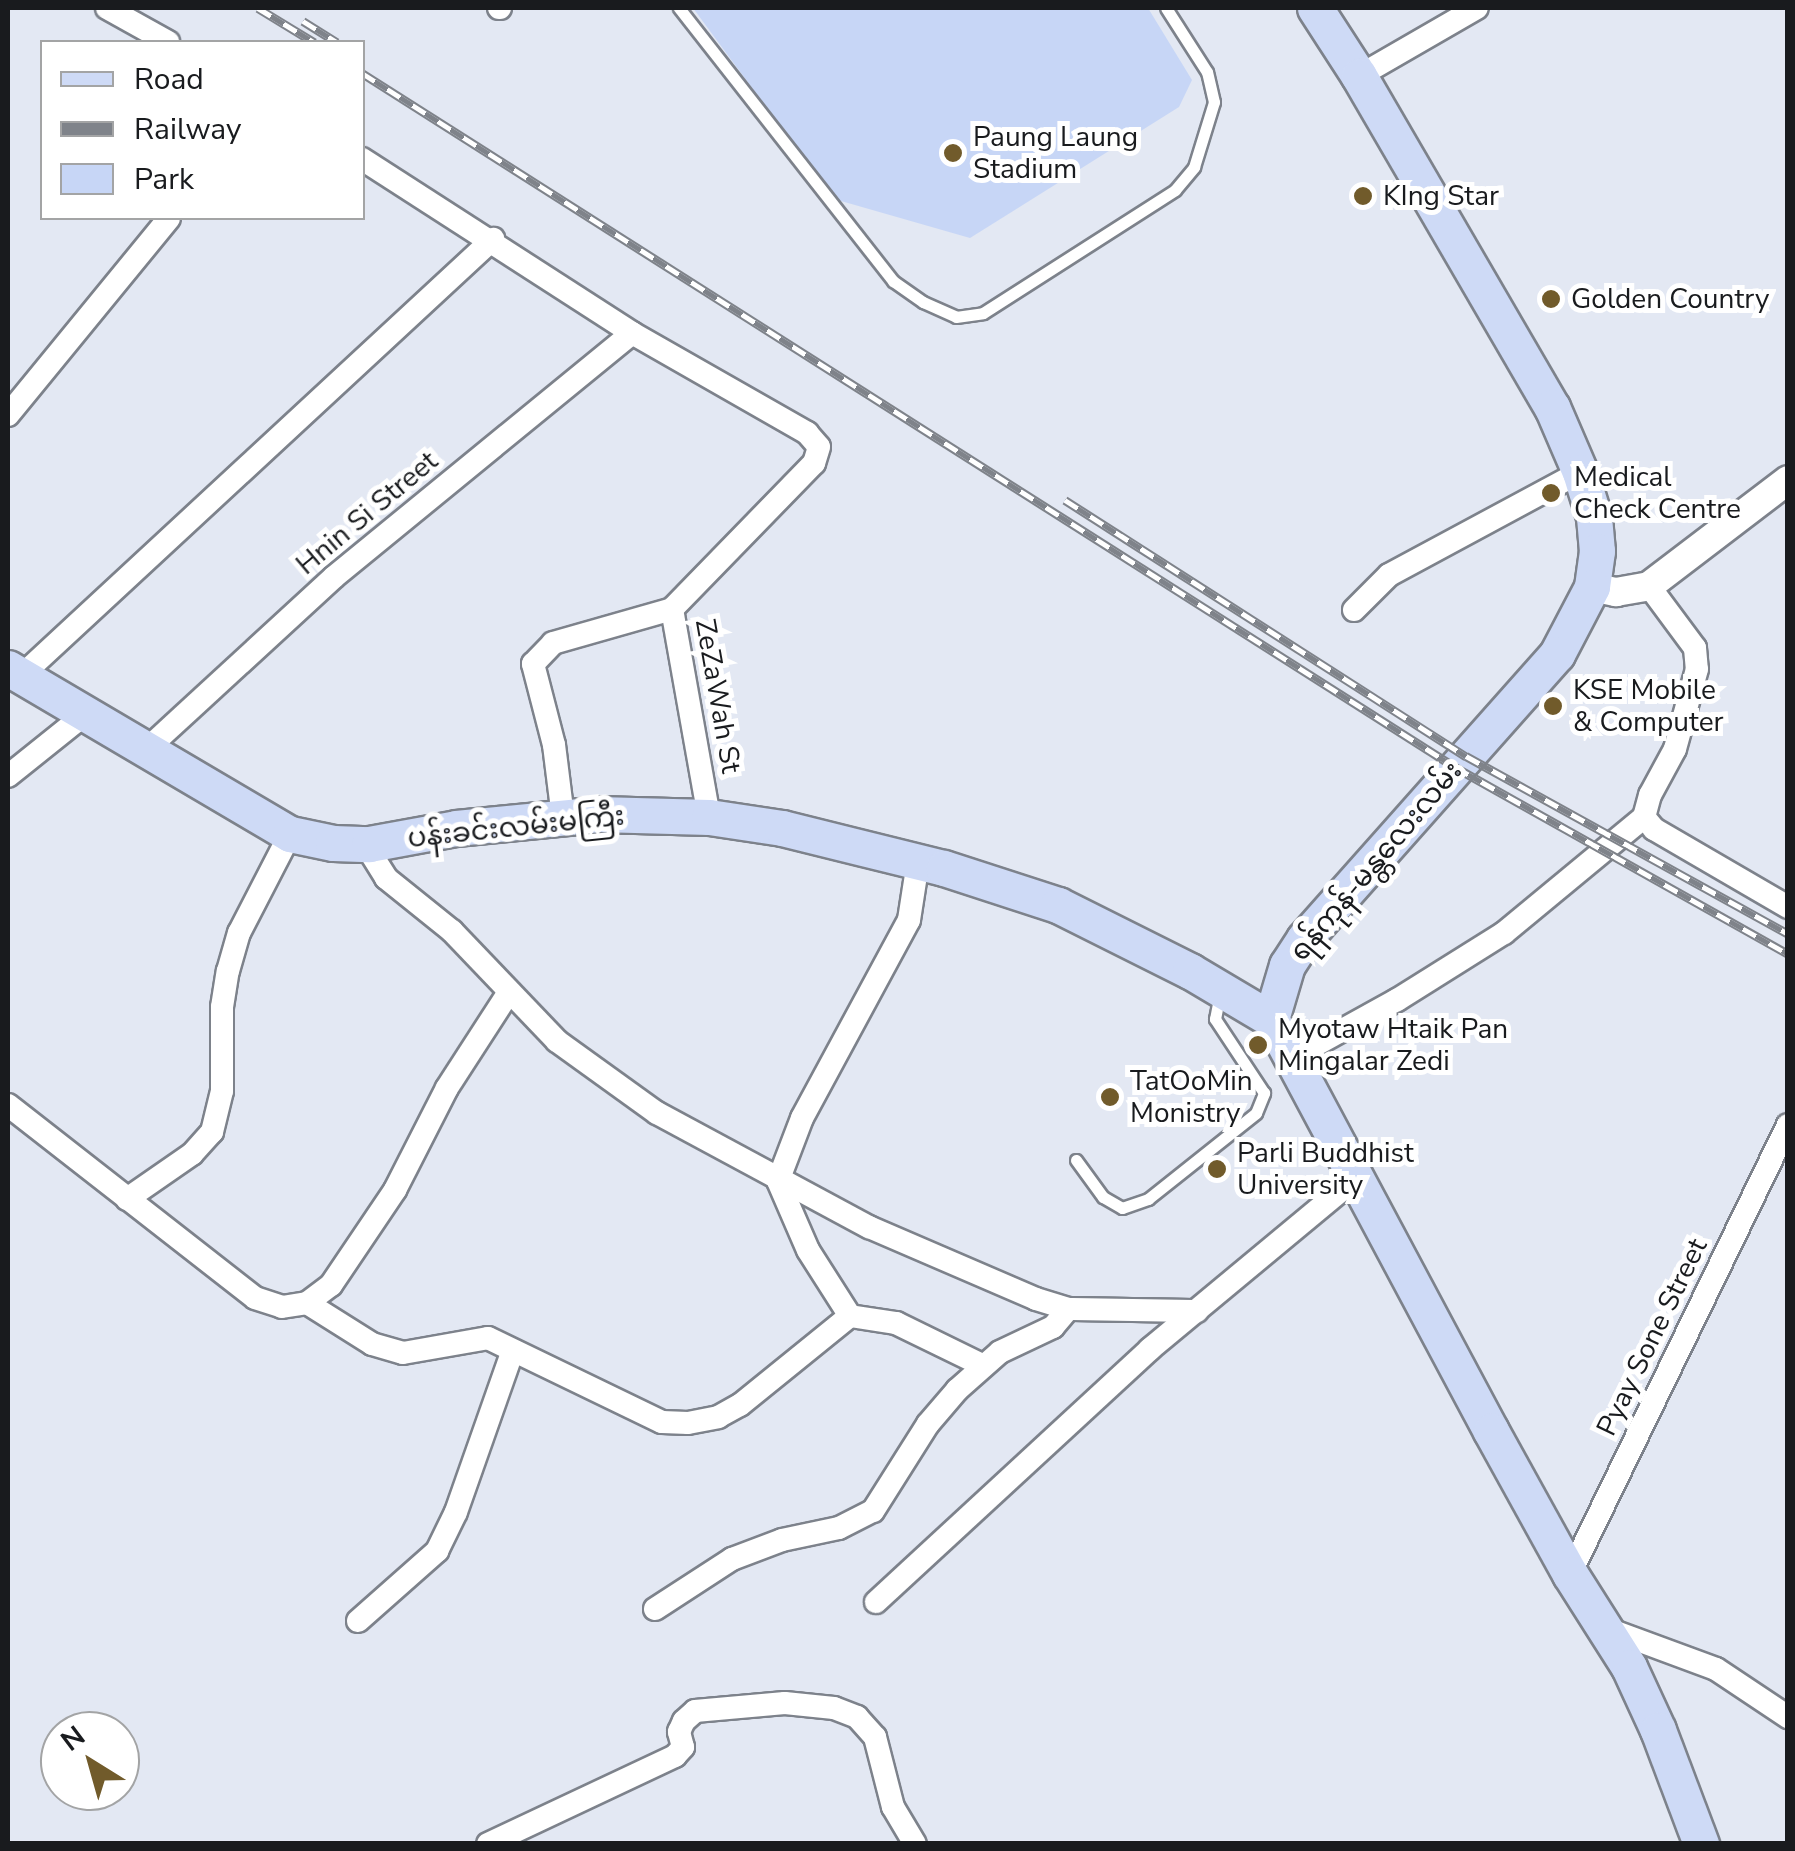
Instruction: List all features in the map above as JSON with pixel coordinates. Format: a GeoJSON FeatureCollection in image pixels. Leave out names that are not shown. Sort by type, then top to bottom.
{"type":"FeatureCollection","features":[{"type":"Feature","properties":{"kind":"main road","name":"ရန်ကုန်-မန္တလေးလမ်း"},"geometry":{"type":"LineString","coordinates":[[1271,1019],[1286,965],[1304,939],[1557,654],[1592,587],[1597,551],[1594,517],[1580,472],[1552,408],[1360,76],[1314,8]]}},
{"type":"Feature","properties":{"kind":"main road","name":"ပန်းခင်းလမ်းမကြီး"},"geometry":{"type":"LineString","coordinates":[[14,672],[83,716],[147,748],[290,834],[334,843],[365,844],[563,818],[709,818],[782,828],[918,862],[1058,905],[1221,988],[1271,1019]]}},
{"type":"Feature","properties":{"kind":"main road"},"geometry":{"type":"LineString","coordinates":[[1271,1019],[1570,1574],[1605,1628],[1658,1730],[1701,1844]]}},
{"type":"Feature","properties":{"kind":"street"},"geometry":{"type":"LineString","coordinates":[[107,8],[164,40]]}},
{"type":"Feature","properties":{"kind":"street"},"geometry":{"type":"LineString","coordinates":[[1360,76],[1477,8]]}},
{"type":"Feature","properties":{"kind":"street"},"geometry":{"type":"LineString","coordinates":[[365,161],[493,239],[632,333]]}},
{"type":"Feature","properties":{"kind":"street"},"geometry":{"type":"LineString","coordinates":[[8,415],[167,220]]}},
{"type":"Feature","properties":{"kind":"street"},"geometry":{"type":"LineString","coordinates":[[14,672],[493,239]]}},
{"type":"Feature","properties":{"kind":"street","name":"ZeZaWah St"},"geometry":{"type":"LineString","coordinates":[[632,333],[807,433],[819,447],[814,464],[672,609],[709,818]]}},
{"type":"Feature","properties":{"kind":"street","name":"Hnin Si Street"},"geometry":{"type":"LineString","coordinates":[[147,748],[334,578],[632,333]]}},
{"type":"Feature","properties":{"kind":"street"},"geometry":{"type":"LineString","coordinates":[[1354,610],[1402,568],[1580,472]]}},
{"type":"Feature","properties":{"kind":"street"},"geometry":{"type":"LineString","coordinates":[[1592,587],[1616,592],[1650,586],[1788,480]]}},
{"type":"Feature","properties":{"kind":"street"},"geometry":{"type":"LineString","coordinates":[[1290,1059],[1397,1000],[1504,932],[1644,817],[1692,702],[1697,669],[1694,648],[1650,586]]}},
{"type":"Feature","properties":{"kind":"street"},"geometry":{"type":"LineString","coordinates":[[563,818],[554,745],[533,664],[553,643],[672,609]]}},
{"type":"Feature","properties":{"kind":"street"},"geometry":{"type":"LineString","coordinates":[[8,776],[83,716]]}},
{"type":"Feature","properties":{"kind":"street"},"geometry":{"type":"LineString","coordinates":[[1644,817],[1654,829],[1788,908]]}},
{"type":"Feature","properties":{"kind":"street"},"geometry":{"type":"LineString","coordinates":[[128,1199],[192,1154],[212,1132],[222,1091],[222,1008],[228,971],[240,933],[290,834]]}},
{"type":"Feature","properties":{"kind":"street"},"geometry":{"type":"LineString","coordinates":[[365,844],[386,878],[452,931],[557,1040],[656,1113],[778,1182],[869,1227],[1068,1310],[1196,1311]]}},
{"type":"Feature","properties":{"kind":"street"},"geometry":{"type":"LineString","coordinates":[[850,1316],[808,1250],[778,1182],[802,1118],[909,920],[918,862]]}},
{"type":"Feature","properties":{"kind":"street"},"geometry":{"type":"LineString","coordinates":[[8,1105],[255,1298],[282,1307],[306,1302],[331,1285],[396,1190],[447,1088],[509,992]]}},
{"type":"Feature","properties":{"kind":"street","name":"Pyay Sone Street"},"geometry":{"type":"LineString","coordinates":[[1570,1574],[1788,1125]]}},
{"type":"Feature","properties":{"kind":"street"},"geometry":{"type":"LineString","coordinates":[[876,1602],[1196,1311],[1356,1178]]}},
{"type":"Feature","properties":{"kind":"street"},"geometry":{"type":"LineString","coordinates":[[306,1302],[372,1344],[403,1352],[488,1338],[512,1353],[556,1369],[662,1422],[688,1424],[718,1417],[740,1405],[850,1316],[896,1323],[982,1365]]}},
{"type":"Feature","properties":{"kind":"street"},"geometry":{"type":"LineString","coordinates":[[655,1608],[732,1559],[782,1540],[840,1528],[872,1511],[928,1424],[982,1365],[1053,1327],[1068,1310]]}},
{"type":"Feature","properties":{"kind":"street"},"geometry":{"type":"LineString","coordinates":[[358,1621],[438,1551],[456,1512],[512,1353]]}},
{"type":"Feature","properties":{"kind":"street"},"geometry":{"type":"LineString","coordinates":[[1605,1628],[1716,1669],[1788,1717]]}},
{"type":"Feature","properties":{"kind":"street"},"geometry":{"type":"LineString","coordinates":[[488,1844],[675,1756],[683,1747],[679,1732],[684,1720],[695,1711],[785,1704],[834,1708],[857,1718],[875,1738],[884,1756],[893,1807],[914,1844]]}},
{"type":"Feature","properties":{"kind":"lane"},"geometry":{"type":"LineString","coordinates":[[678,8],[893,281],[956,318],[984,313],[1175,190],[1194,167],[1214,102],[1207,72],[1166,8]]}},
{"type":"Feature","properties":{"kind":"lane"},"geometry":{"type":"LineString","coordinates":[[1076,1160],[1104,1197],[1122,1208],[1148,1200],[1256,1114],[1264,1093],[1215,1019],[1221,988]]}},
{"type":"Feature","properties":{"kind":"green space","name":"Paung Laung Stadium"},"geometry":{"type":"Polygon","coordinates":[[[693,8],[1148,8],[1192,80],[1179,107],[970,238],[834,199],[693,8]]]}},
{"type":"Feature","properties":{"kind":"railway"},"geometry":{"type":"LineString","coordinates":[[258,8],[311,40]]}},
{"type":"Feature","properties":{"kind":"railway"},"geometry":{"type":"LineString","coordinates":[[303,21],[334,40]]}},
{"type":"Feature","properties":{"kind":"railway"},"geometry":{"type":"LineString","coordinates":[[365,75],[1455,767],[1788,954]]}},
{"type":"Feature","properties":{"kind":"railway"},"geometry":{"type":"LineString","coordinates":[[1065,500],[1466,756],[1788,934]]}},
{"type":"Feature","properties":{"kind":"place","name":"Paung Laung Stadium"},"geometry":{"type":"Point","coordinates":[953,153]}},
{"type":"Feature","properties":{"kind":"place","name":"KIng Star"},"geometry":{"type":"Point","coordinates":[1363,196]}},
{"type":"Feature","properties":{"kind":"place","name":"Golden Country"},"geometry":{"type":"Point","coordinates":[1551,299]}},
{"type":"Feature","properties":{"kind":"place","name":"Medical Check Centre"},"geometry":{"type":"Point","coordinates":[1551,493]}},
{"type":"Feature","properties":{"kind":"place","name":"KSE Mobile & Computer"},"geometry":{"type":"Point","coordinates":[1553,706]}},
{"type":"Feature","properties":{"kind":"place","name":"Myotaw Htaik Pan Mingalar Zedi"},"geometry":{"type":"Point","coordinates":[1258,1045]}},
{"type":"Feature","properties":{"kind":"place","name":"TatOoMin Monistry"},"geometry":{"type":"Point","coordinates":[1110,1097]}},
{"type":"Feature","properties":{"kind":"place","name":"Parli Buddhist University"},"geometry":{"type":"Point","coordinates":[1217,1169]}}]}
